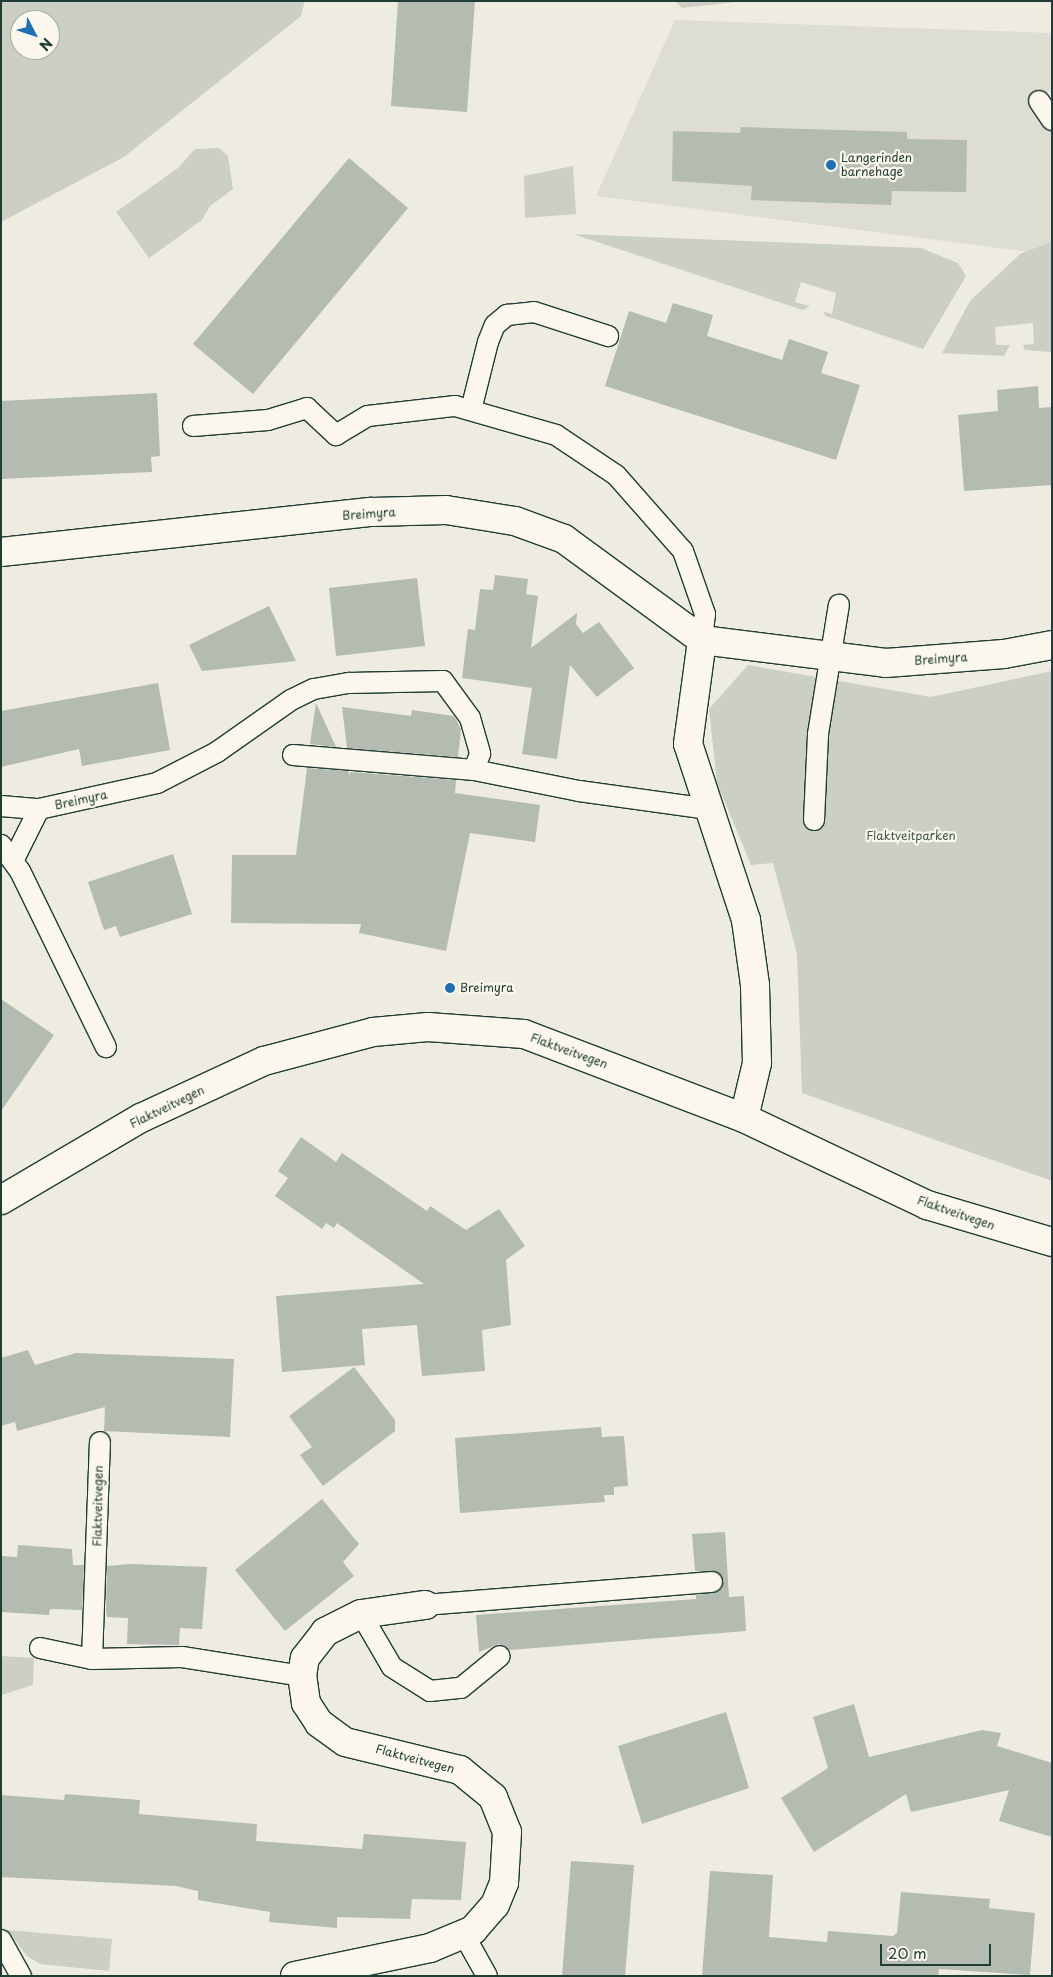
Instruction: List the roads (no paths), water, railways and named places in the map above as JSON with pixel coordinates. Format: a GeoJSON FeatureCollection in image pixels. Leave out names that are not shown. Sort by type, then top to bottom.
{"type":"FeatureCollection","features":[{"type":"Feature","properties":{"kind":"street","name":"Breimyra"},"geometry":{"type":"LineString","coordinates":[[1,552],[372,512],[446,510],[514,521],[564,539],[702,640],[886,663],[1004,654],[1052,645]]}},
{"type":"Feature","properties":{"kind":"street"},"geometry":{"type":"LineString","coordinates":[[702,640],[688,744],[746,920],[755,985],[757,1063],[744,1118]]}},
{"type":"Feature","properties":{"kind":"street","name":"Flaktveitvegen"},"geometry":{"type":"LineString","coordinates":[[1,1200],[141,1118],[264,1061],[373,1032],[428,1027],[524,1034],[744,1118],[927,1206],[1052,1242]]}},
{"type":"Feature","properties":{"kind":"street"},"geometry":{"type":"LineString","coordinates":[[302,1676],[305,1658],[324,1632],[362,1614],[425,1605]]}},
{"type":"Feature","properties":{"kind":"street","name":"Flaktveitvegen"},"geometry":{"type":"LineString","coordinates":[[295,1976],[430,1948],[473,1930],[495,1905],[504,1884],[508,1840],[493,1797],[460,1770],[345,1742],[312,1713],[302,1676]]}},
{"type":"Feature","properties":{"kind":"lane"},"geometry":{"type":"LineString","coordinates":[[1038,101],[1052,120]]}},
{"type":"Feature","properties":{"kind":"lane"},"geometry":{"type":"LineString","coordinates":[[471,410],[488,342],[495,325],[507,315],[534,312],[608,336]]}},
{"type":"Feature","properties":{"kind":"lane"},"geometry":{"type":"LineString","coordinates":[[193,426],[268,420],[307,408],[336,435],[368,416],[455,406],[556,435],[616,475],[683,551],[705,614],[702,640]]}},
{"type":"Feature","properties":{"kind":"lane"},"geometry":{"type":"LineString","coordinates":[[814,820],[818,734],[840,604]]}},
{"type":"Feature","properties":{"kind":"lane","name":"Breimyra"},"geometry":{"type":"LineString","coordinates":[[1,806],[39,809],[157,783],[217,752],[291,700],[314,689],[349,683],[443,681],[470,718],[480,754],[474,770]]}},
{"type":"Feature","properties":{"kind":"lane"},"geometry":{"type":"LineString","coordinates":[[293,755],[474,770],[579,791],[709,809]]}},
{"type":"Feature","properties":{"kind":"lane","name":"Breimyra"},"geometry":{"type":"LineString","coordinates":[[39,809],[7,853],[106,1047]]}},
{"type":"Feature","properties":{"kind":"lane","name":"Flaktveitvegen"},"geometry":{"type":"LineString","coordinates":[[92,1659],[100,1442]]}},
{"type":"Feature","properties":{"kind":"lane"},"geometry":{"type":"LineString","coordinates":[[425,1605],[712,1582]]}},
{"type":"Feature","properties":{"kind":"lane"},"geometry":{"type":"LineString","coordinates":[[362,1614],[392,1667],[430,1691],[461,1688],[500,1656]]}},
{"type":"Feature","properties":{"kind":"lane"},"geometry":{"type":"LineString","coordinates":[[40,1648],[92,1659],[182,1657],[302,1676]]}},
{"type":"Feature","properties":{"kind":"lane"},"geometry":{"type":"LineString","coordinates":[[464,1934],[486,1976]]}},
{"type":"Feature","properties":{"kind":"lane"},"geometry":{"type":"LineString","coordinates":[[1,1940],[21,1976]]}},
{"type":"Feature","properties":{"kind":"place","name":"Langerinden barnehage"},"geometry":{"type":"Point","coordinates":[831,165]}},
{"type":"Feature","properties":{"kind":"place","name":"Breimyra"},"geometry":{"type":"Point","coordinates":[450,988]}},
{"type":"Feature","properties":{"kind":"park label","name":"Flaktveitparken"},"geometry":{"type":"Point","coordinates":[911,836]}}]}
